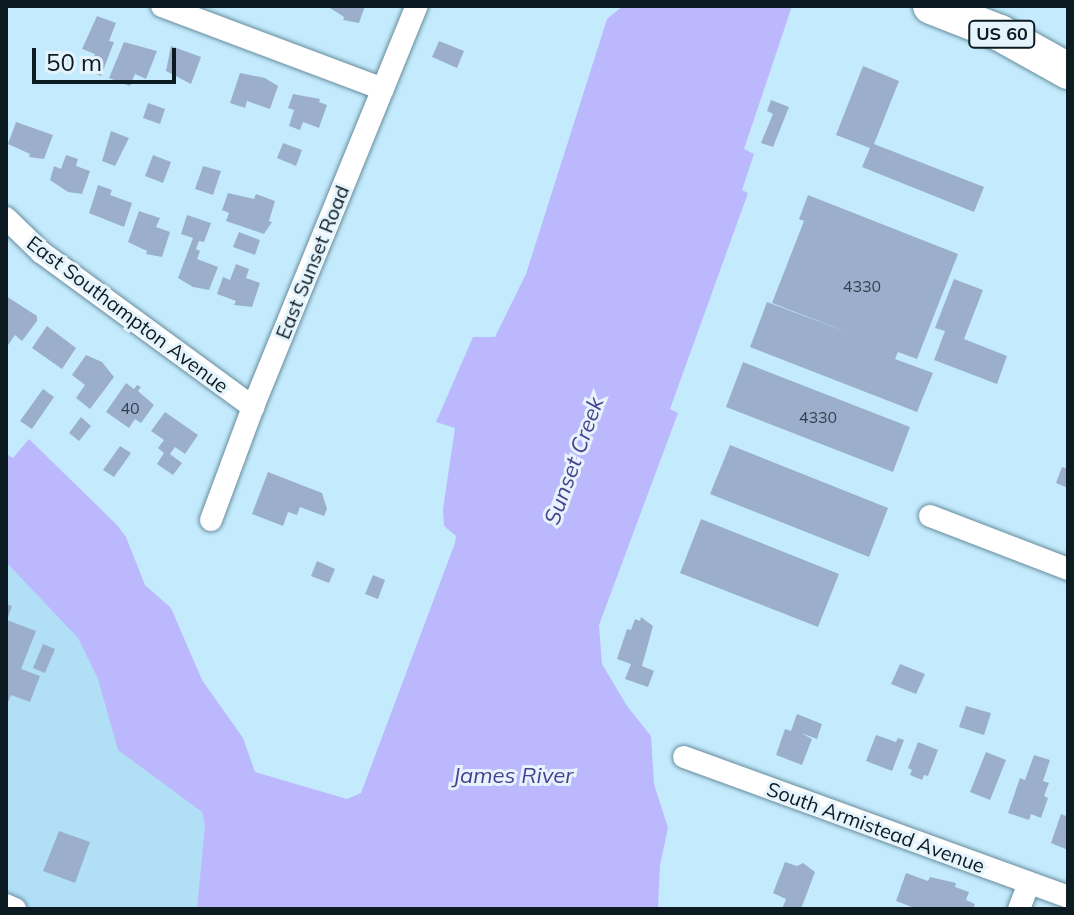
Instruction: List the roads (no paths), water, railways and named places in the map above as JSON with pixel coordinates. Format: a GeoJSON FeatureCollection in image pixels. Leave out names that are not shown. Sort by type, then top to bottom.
{"type":"FeatureCollection","features":[{"type":"Feature","properties":{"kind":"main road","name":"US 60"},"geometry":{"type":"LineString","coordinates":[[931,6],[1000,33],[1068,71]]}},
{"type":"Feature","properties":{"kind":"street"},"geometry":{"type":"LineString","coordinates":[[162,6],[383,89]]}},
{"type":"Feature","properties":{"kind":"street","name":"East Sunset Road"},"geometry":{"type":"LineString","coordinates":[[211,520],[253,407],[417,6]]}},
{"type":"Feature","properties":{"kind":"street","name":"East Southampton Avenue"},"geometry":{"type":"LineString","coordinates":[[6,218],[41,252],[253,407]]}},
{"type":"Feature","properties":{"kind":"street"},"geometry":{"type":"LineString","coordinates":[[930,516],[1068,569]]}},
{"type":"Feature","properties":{"kind":"street","name":"South Armistead Avenue"},"geometry":{"type":"LineString","coordinates":[[684,757],[1068,897]]}},
{"type":"Feature","properties":{"kind":"street"},"geometry":{"type":"LineString","coordinates":[[1019,909],[1029,883]]}},
{"type":"Feature","properties":{"kind":"street"},"geometry":{"type":"LineString","coordinates":[[6,905],[15,909]]}},
{"type":"Feature","properties":{"kind":"water","name":"James River"},"geometry":{"type":"Polygon","coordinates":[[[623,6],[792,6],[744,149],[754,154],[742,190],[748,193],[670,409],[678,413],[599,625],[602,664],[627,706],[651,736],[654,784],[668,828],[660,865],[658,909],[197,909],[205,825],[202,812],[118,750],[98,679],[78,638],[6,562],[6,454],[13,458],[29,439],[117,525],[126,537],[145,585],[171,608],[202,680],[243,738],[255,772],[347,799],[361,793],[455,543],[456,536],[444,526],[443,509],[455,428],[436,422],[473,337],[495,337],[526,274],[607,19],[623,6]]]}},
{"type":"Feature","properties":{"kind":"water label","name":"Sunset Creek"},"geometry":{"type":"Point","coordinates":[574,461]}}]}
